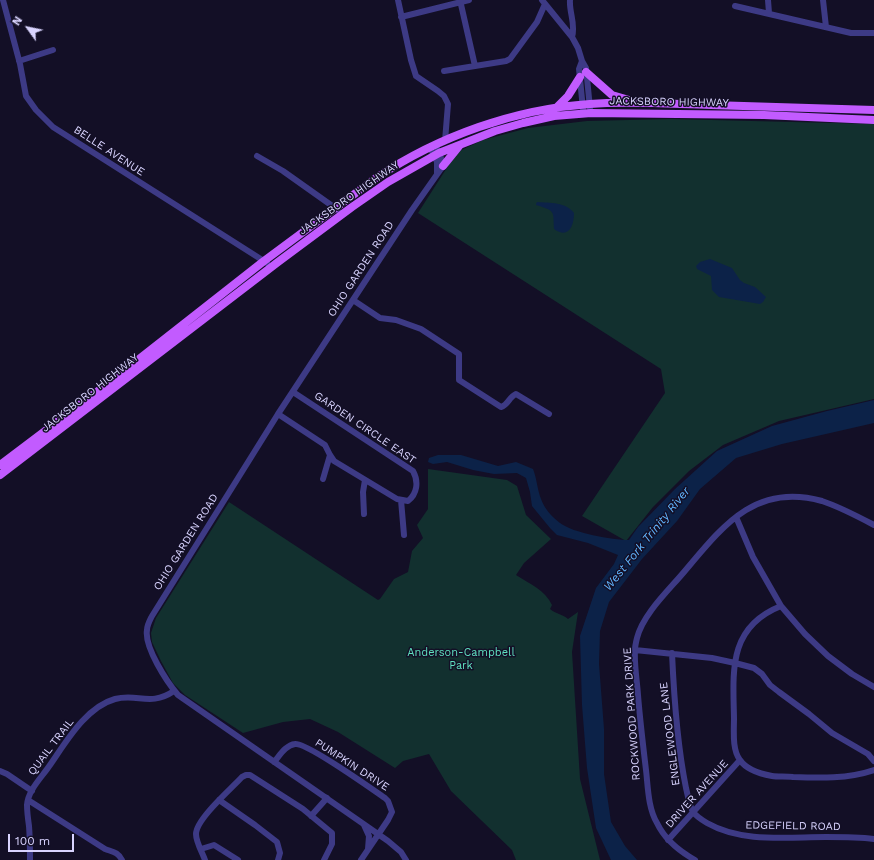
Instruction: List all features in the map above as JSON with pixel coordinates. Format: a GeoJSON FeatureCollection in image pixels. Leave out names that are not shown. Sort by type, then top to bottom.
{"type":"FeatureCollection","features":[{"type":"Feature","properties":{"kind":"main road"},"geometry":{"type":"LineString","coordinates":[[556,108],[568,96],[583,74],[615,97],[651,104]]}},
{"type":"Feature","properties":{"kind":"main road","name":"JACKSBORO HIGHWAY"},"geometry":{"type":"LineString","coordinates":[[0,465],[343,214],[435,150],[445,141],[464,133],[519,115],[586,104],[651,104],[773,111],[874,120]]}},
{"type":"Feature","properties":{"kind":"main road","name":"JACKSBORO HIGHWAY"},"geometry":{"type":"LineString","coordinates":[[0,475],[178,334],[264,261],[394,166],[435,150],[461,144],[495,130],[554,116],[587,113],[874,110]]}},
{"type":"Feature","properties":{"kind":"main road"},"geometry":{"type":"LineString","coordinates":[[443,166],[461,144]]}},
{"type":"Feature","properties":{"kind":"main road"},"geometry":{"type":"LineString","coordinates":[[23,447],[28,454]]}},
{"type":"Feature","properties":{"kind":"street","name":"BELLE AVENUE"},"geometry":{"type":"LineString","coordinates":[[3,0],[19,61],[26,96],[36,110],[53,127],[272,267]]}},
{"type":"Feature","properties":{"kind":"street"},"geometry":{"type":"LineString","coordinates":[[398,0],[416,76],[444,96],[448,104],[445,141]]}},
{"type":"Feature","properties":{"kind":"street"},"geometry":{"type":"LineString","coordinates":[[401,17],[469,0]]}},
{"type":"Feature","properties":{"kind":"street"},"geometry":{"type":"LineString","coordinates":[[570,0],[574,32],[571,35]]}},
{"type":"Feature","properties":{"kind":"street"},"geometry":{"type":"LineString","coordinates":[[768,0],[769,13]]}},
{"type":"Feature","properties":{"kind":"street"},"geometry":{"type":"LineString","coordinates":[[823,0],[826,27]]}},
{"type":"Feature","properties":{"kind":"street"},"geometry":{"type":"LineString","coordinates":[[461,1],[475,66]]}},
{"type":"Feature","properties":{"kind":"street"},"geometry":{"type":"LineString","coordinates":[[444,71],[506,61],[510,59],[537,22],[543,2]]}},
{"type":"Feature","properties":{"kind":"street"},"geometry":{"type":"LineString","coordinates":[[543,2],[571,35],[578,48],[582,61],[579,69],[583,74],[587,113]]}},
{"type":"Feature","properties":{"kind":"street"},"geometry":{"type":"LineString","coordinates":[[735,6],[851,33],[874,33]]}},
{"type":"Feature","properties":{"kind":"street"},"geometry":{"type":"LineString","coordinates":[[19,61],[53,50]]}},
{"type":"Feature","properties":{"kind":"street"},"geometry":{"type":"LineString","coordinates":[[435,150],[443,166]]}},
{"type":"Feature","properties":{"kind":"street"},"geometry":{"type":"LineString","coordinates":[[435,150],[437,162],[436,175]]}},
{"type":"Feature","properties":{"kind":"street"},"geometry":{"type":"LineString","coordinates":[[257,156],[283,171],[343,214]]}},
{"type":"Feature","properties":{"kind":"street","name":"OHIO GARDEN ROAD"},"geometry":{"type":"LineString","coordinates":[[406,860],[392,843],[174,691],[165,679],[149,645],[146,632],[148,624],[160,602],[278,414],[443,166]]}},
{"type":"Feature","properties":{"kind":"street"},"geometry":{"type":"LineString","coordinates":[[353,300],[380,318],[396,320],[420,329],[459,354],[459,380],[501,407],[504,406],[511,396],[516,394],[549,414]]}},
{"type":"Feature","properties":{"kind":"street","name":"GARDEN CIRCLE EAST"},"geometry":{"type":"LineString","coordinates":[[293,392],[413,471],[417,482],[414,494],[408,501],[401,500]]}},
{"type":"Feature","properties":{"kind":"street"},"geometry":{"type":"LineString","coordinates":[[278,414],[326,445],[334,461],[401,500],[404,535]]}},
{"type":"Feature","properties":{"kind":"street"},"geometry":{"type":"LineString","coordinates":[[323,479],[330,455]]}},
{"type":"Feature","properties":{"kind":"street"},"geometry":{"type":"LineString","coordinates":[[364,514],[363,492],[365,480]]}},
{"type":"Feature","properties":{"kind":"street","name":"ROCKWOOD PARK DRIVE"},"geometry":{"type":"LineString","coordinates":[[695,860],[668,840],[656,822],[648,790],[641,728],[635,650],[642,626],[649,615],[718,532],[736,517],[763,502],[789,497],[820,501],[837,506],[874,525]]}},
{"type":"Feature","properties":{"kind":"street"},"geometry":{"type":"LineString","coordinates":[[736,517],[753,557],[781,606],[805,634],[828,656],[852,674],[874,687]]}},
{"type":"Feature","properties":{"kind":"street"},"geometry":{"type":"LineString","coordinates":[[781,606],[773,609],[757,620],[748,629],[738,647],[733,684],[735,746],[737,757],[744,765],[772,776],[820,778],[856,775],[874,770]]}},
{"type":"Feature","properties":{"kind":"street"},"geometry":{"type":"LineString","coordinates":[[635,650],[712,658],[754,668],[779,692],[832,733],[868,754],[874,761]]}},
{"type":"Feature","properties":{"kind":"street","name":"ENGLEWOOD LANE"},"geometry":{"type":"LineString","coordinates":[[672,653],[674,688],[683,772],[693,812]]}},
{"type":"Feature","properties":{"kind":"street","name":"QUAIL TRAIL"},"geometry":{"type":"LineString","coordinates":[[30,860],[28,800],[32,791],[72,732],[93,711],[115,699],[126,697],[153,700],[174,691]]}},
{"type":"Feature","properties":{"kind":"street","name":"PUMPKIN DRIVE"},"geometry":{"type":"LineString","coordinates":[[274,762],[286,749],[292,745],[300,744],[385,798],[391,807],[392,812],[378,834]]}},
{"type":"Feature","properties":{"kind":"street","name":"DRIVER AVENUE"},"geometry":{"type":"LineString","coordinates":[[668,840],[740,760]]}},
{"type":"Feature","properties":{"kind":"street"},"geometry":{"type":"LineString","coordinates":[[0,771],[32,791]]}},
{"type":"Feature","properties":{"kind":"street"},"geometry":{"type":"LineString","coordinates":[[205,860],[196,835],[202,819],[242,777],[250,775],[303,809],[332,833],[332,844],[324,860]]}},
{"type":"Feature","properties":{"kind":"street"},"geometry":{"type":"LineString","coordinates":[[311,816],[327,798]]}},
{"type":"Feature","properties":{"kind":"street"},"geometry":{"type":"LineString","coordinates":[[28,800],[105,849],[117,853],[122,860]]}},
{"type":"Feature","properties":{"kind":"street"},"geometry":{"type":"LineString","coordinates":[[219,800],[277,842],[280,853],[278,860]]}},
{"type":"Feature","properties":{"kind":"street","name":"EDGEFIELD ROAD"},"geometry":{"type":"LineString","coordinates":[[693,812],[702,820],[716,828],[746,835],[791,838],[853,837],[874,839]]}},
{"type":"Feature","properties":{"kind":"street"},"geometry":{"type":"LineString","coordinates":[[362,822],[369,836],[368,849]]}},
{"type":"Feature","properties":{"kind":"street"},"geometry":{"type":"LineString","coordinates":[[361,860],[378,834]]}},
{"type":"Feature","properties":{"kind":"street"},"geometry":{"type":"LineString","coordinates":[[201,849],[214,845],[238,860]]}},
{"type":"Feature","properties":{"kind":"green space"},"geometry":{"type":"Polygon","coordinates":[[[671,119],[874,124],[874,399],[779,421],[723,445],[689,471],[653,507],[626,541],[582,516],[665,393],[661,369],[418,213],[457,152],[483,140],[528,128],[587,121],[671,119]]]}},
{"type":"Feature","properties":{"kind":"green space","name":"Anderson-Campbell Park"},"geometry":{"type":"Polygon","coordinates":[[[428,469],[507,480],[517,486],[526,515],[551,539],[524,563],[516,575],[537,588],[545,595],[552,605],[550,609],[552,611],[568,619],[578,612],[572,652],[580,779],[600,860],[516,860],[512,850],[451,791],[429,754],[403,761],[395,768],[338,732],[310,719],[283,722],[243,733],[185,695],[173,683],[152,642],[151,633],[156,618],[229,502],[378,600],[380,599],[394,579],[408,572],[412,551],[423,538],[417,525],[428,509],[428,469]]]}},
{"type":"Feature","properties":{"kind":"water"},"geometry":{"type":"Polygon","coordinates":[[[537,202],[562,205],[571,209],[574,213],[574,218],[569,230],[563,233],[554,229],[554,218],[552,212],[536,205],[537,202]]]}},
{"type":"Feature","properties":{"kind":"water"},"geometry":{"type":"Polygon","coordinates":[[[710,259],[732,268],[740,280],[755,287],[766,297],[763,302],[760,304],[719,297],[712,290],[711,276],[697,269],[696,266],[700,262],[710,259]]]}},
{"type":"Feature","properties":{"kind":"water","name":"West Fork Trinity River"},"geometry":{"type":"Polygon","coordinates":[[[874,400],[874,423],[782,444],[736,458],[700,489],[677,521],[642,559],[609,602],[600,631],[599,664],[604,729],[604,774],[611,822],[625,846],[637,860],[611,860],[596,828],[587,768],[582,705],[580,636],[596,588],[614,564],[618,555],[588,543],[557,535],[532,506],[526,478],[517,473],[494,474],[473,470],[447,462],[433,464],[428,462],[429,458],[438,455],[461,455],[498,466],[516,462],[533,469],[544,506],[560,523],[566,527],[583,533],[613,539],[629,540],[638,527],[675,489],[717,451],[772,426],[874,400]]]}}]}
